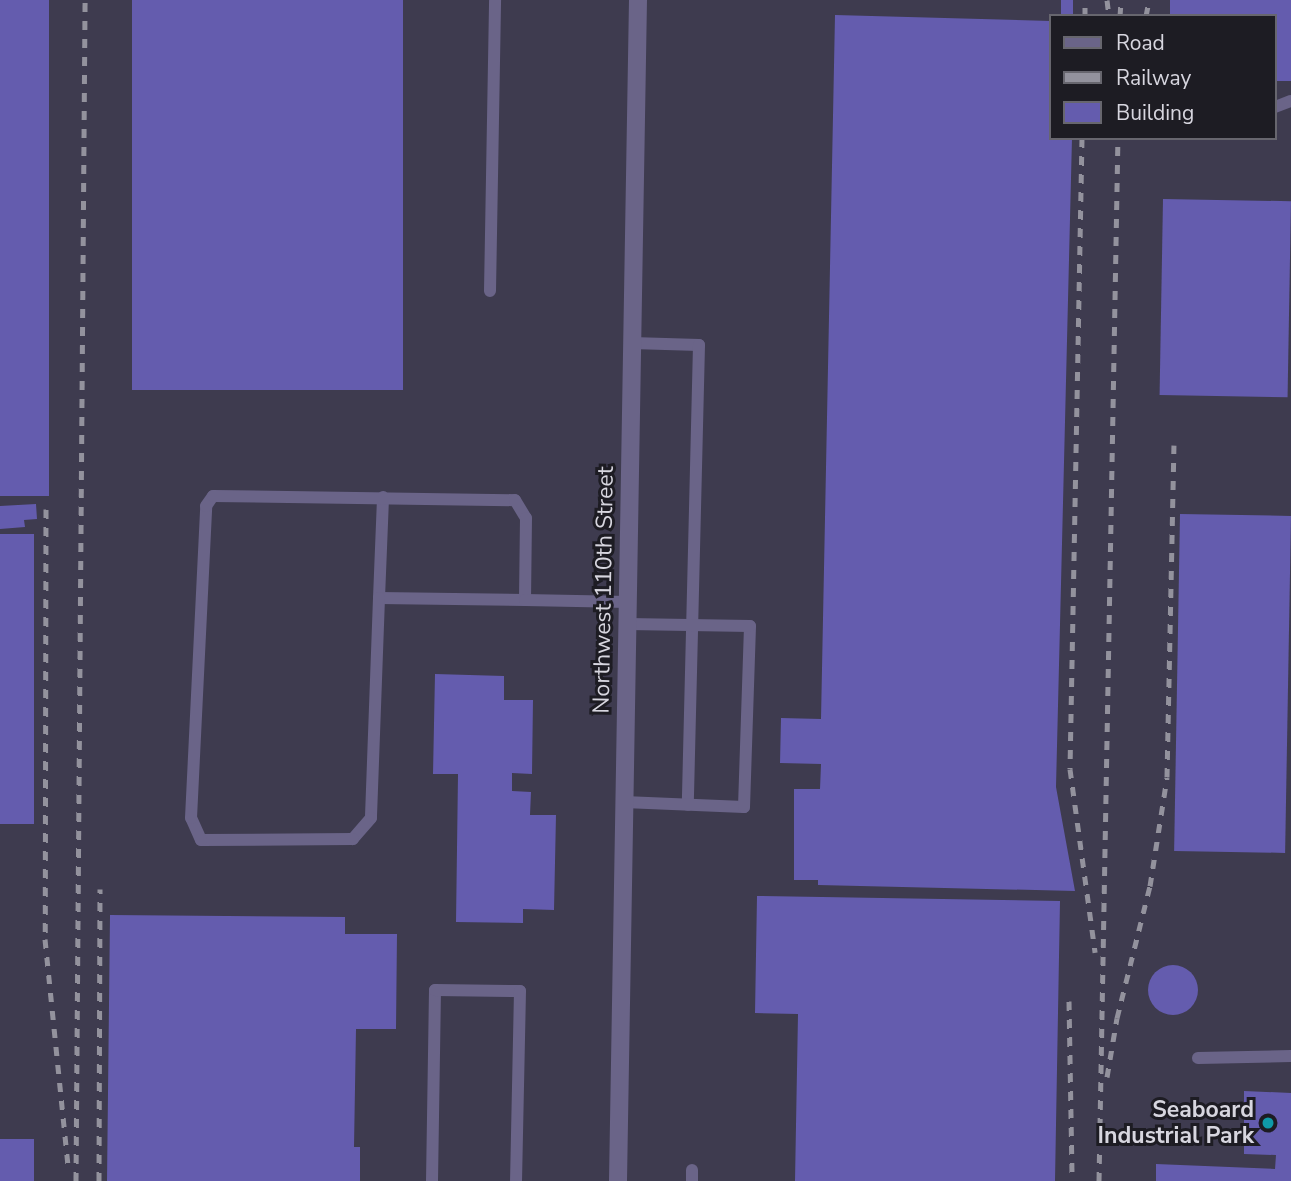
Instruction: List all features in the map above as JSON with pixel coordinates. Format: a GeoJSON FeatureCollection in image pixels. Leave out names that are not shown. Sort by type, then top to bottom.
{"type":"FeatureCollection","features":[{"type":"Feature","properties":{"kind":"street","name":"Northwest 110th Street"},"geometry":{"type":"LineString","coordinates":[[618,1181],[638,0]]}},
{"type":"Feature","properties":{"kind":"lane"},"geometry":{"type":"LineString","coordinates":[[490,291],[495,0]]}},
{"type":"Feature","properties":{"kind":"lane"},"geometry":{"type":"LineString","coordinates":[[632,343],[699,345],[688,805]]}},
{"type":"Feature","properties":{"kind":"lane"},"geometry":{"type":"LineString","coordinates":[[383,497],[371,818],[365,830],[353,839],[201,840],[191,818],[206,506],[223,493],[515,500],[526,518],[525,600]]}},
{"type":"Feature","properties":{"kind":"lane"},"geometry":{"type":"LineString","coordinates":[[380,598],[628,602]]}},
{"type":"Feature","properties":{"kind":"lane"},"geometry":{"type":"LineString","coordinates":[[624,802],[744,807],[750,626],[628,624]]}},
{"type":"Feature","properties":{"kind":"lane"},"geometry":{"type":"LineString","coordinates":[[432,1181],[435,990],[520,992],[516,1181]]}},
{"type":"Feature","properties":{"kind":"lane"},"geometry":{"type":"LineString","coordinates":[[1198,1058],[1291,1056]]}},
{"type":"Feature","properties":{"kind":"shaded area"},"geometry":{"type":"Polygon","coordinates":[[[0,0],[1291,0],[1291,1181],[0,1181],[0,0]]]}},
{"type":"Feature","properties":{"kind":"building"},"geometry":{"type":"Polygon","coordinates":[[[0,0],[49,0],[49,496],[0,496],[0,0]]]}},
{"type":"Feature","properties":{"kind":"building"},"geometry":{"type":"Polygon","coordinates":[[[132,0],[403,0],[403,390],[132,390],[132,0]]]}},
{"type":"Feature","properties":{"kind":"building"},"geometry":{"type":"Polygon","coordinates":[[[1061,0],[1073,0],[1073,14],[1061,14],[1061,0]]]}},
{"type":"Feature","properties":{"kind":"building"},"geometry":{"type":"Polygon","coordinates":[[[1170,0],[1291,0],[1291,81],[1277,81],[1277,14],[1170,14],[1170,0]]]}},
{"type":"Feature","properties":{"kind":"building"},"geometry":{"type":"Polygon","coordinates":[[[835,15],[1050,21],[1050,140],[1072,140],[1056,787],[1075,891],[818,885],[818,880],[794,880],[794,789],[820,789],[821,764],[780,763],[781,718],[821,719],[835,15]]]}},
{"type":"Feature","properties":{"kind":"building"},"geometry":{"type":"Polygon","coordinates":[[[1163,199],[1291,201],[1288,397],[1160,395],[1163,199]]]}},
{"type":"Feature","properties":{"kind":"building"},"geometry":{"type":"Polygon","coordinates":[[[36,504],[37,519],[24,520],[25,527],[0,529],[0,506],[36,504]]]}},
{"type":"Feature","properties":{"kind":"building"},"geometry":{"type":"Polygon","coordinates":[[[1180,514],[1291,516],[1285,853],[1174,851],[1180,514]]]}},
{"type":"Feature","properties":{"kind":"building"},"geometry":{"type":"Polygon","coordinates":[[[0,534],[34,534],[34,824],[0,824],[0,534]]]}},
{"type":"Feature","properties":{"kind":"building"},"geometry":{"type":"Polygon","coordinates":[[[435,674],[504,676],[504,700],[533,700],[532,774],[512,773],[512,791],[531,792],[530,815],[556,815],[554,910],[523,909],[523,923],[456,922],[458,774],[433,774],[435,674]]]}},
{"type":"Feature","properties":{"kind":"building"},"geometry":{"type":"Polygon","coordinates":[[[757,896],[1060,901],[1055,1181],[795,1181],[798,1014],[755,1013],[757,896]]]}},
{"type":"Feature","properties":{"kind":"building"},"geometry":{"type":"Polygon","coordinates":[[[110,915],[345,917],[345,934],[397,934],[396,1029],[356,1029],[354,1147],[360,1147],[360,1181],[107,1181],[110,915]]]}},
{"type":"Feature","properties":{"kind":"building"},"geometry":{"type":"Polygon","coordinates":[[[1173,965],[1191,972],[1198,990],[1191,1008],[1173,1015],[1155,1008],[1148,990],[1155,972],[1173,965]]]}},
{"type":"Feature","properties":{"kind":"building","name":"Seaboard Industrial Park"},"geometry":{"type":"Polygon","coordinates":[[[1244,1091],[1291,1093],[1291,1181],[1156,1181],[1156,1164],[1275,1169],[1276,1155],[1244,1154],[1244,1091]]]}},
{"type":"Feature","properties":{"kind":"building"},"geometry":{"type":"Polygon","coordinates":[[[0,1139],[34,1139],[34,1181],[0,1181],[0,1139]]]}},
{"type":"Feature","properties":{"kind":"railway"},"geometry":{"type":"LineString","coordinates":[[76,1181],[85,0]]}},
{"type":"Feature","properties":{"kind":"railway"},"geometry":{"type":"LineString","coordinates":[[1085,0],[1085,14]]}},
{"type":"Feature","properties":{"kind":"railway"},"geometry":{"type":"LineString","coordinates":[[1107,0],[1109,14]]}},
{"type":"Feature","properties":{"kind":"railway"},"geometry":{"type":"LineString","coordinates":[[1120,14],[1121,0]]}},
{"type":"Feature","properties":{"kind":"railway"},"geometry":{"type":"LineString","coordinates":[[1146,14],[1149,0]]}},
{"type":"Feature","properties":{"kind":"railway"},"geometry":{"type":"LineString","coordinates":[[1082,140],[1070,769],[1095,952]]}},
{"type":"Feature","properties":{"kind":"railway"},"geometry":{"type":"LineString","coordinates":[[1099,1181],[1118,140]]}},
{"type":"Feature","properties":{"kind":"railway"},"geometry":{"type":"LineString","coordinates":[[1107,1077],[1117,1018],[1150,886],[1167,777],[1174,445]]}},
{"type":"Feature","properties":{"kind":"railway"},"geometry":{"type":"LineString","coordinates":[[46,509],[45,939],[68,1167]]}},
{"type":"Feature","properties":{"kind":"railway"},"geometry":{"type":"LineString","coordinates":[[99,1181],[100,889]]}},
{"type":"Feature","properties":{"kind":"railway"},"geometry":{"type":"LineString","coordinates":[[1069,1001],[1072,1181]]}},
{"type":"Feature","properties":{"kind":"place","name":"Seaboard Industrial Park"},"geometry":{"type":"Point","coordinates":[1268,1123]}}]}
